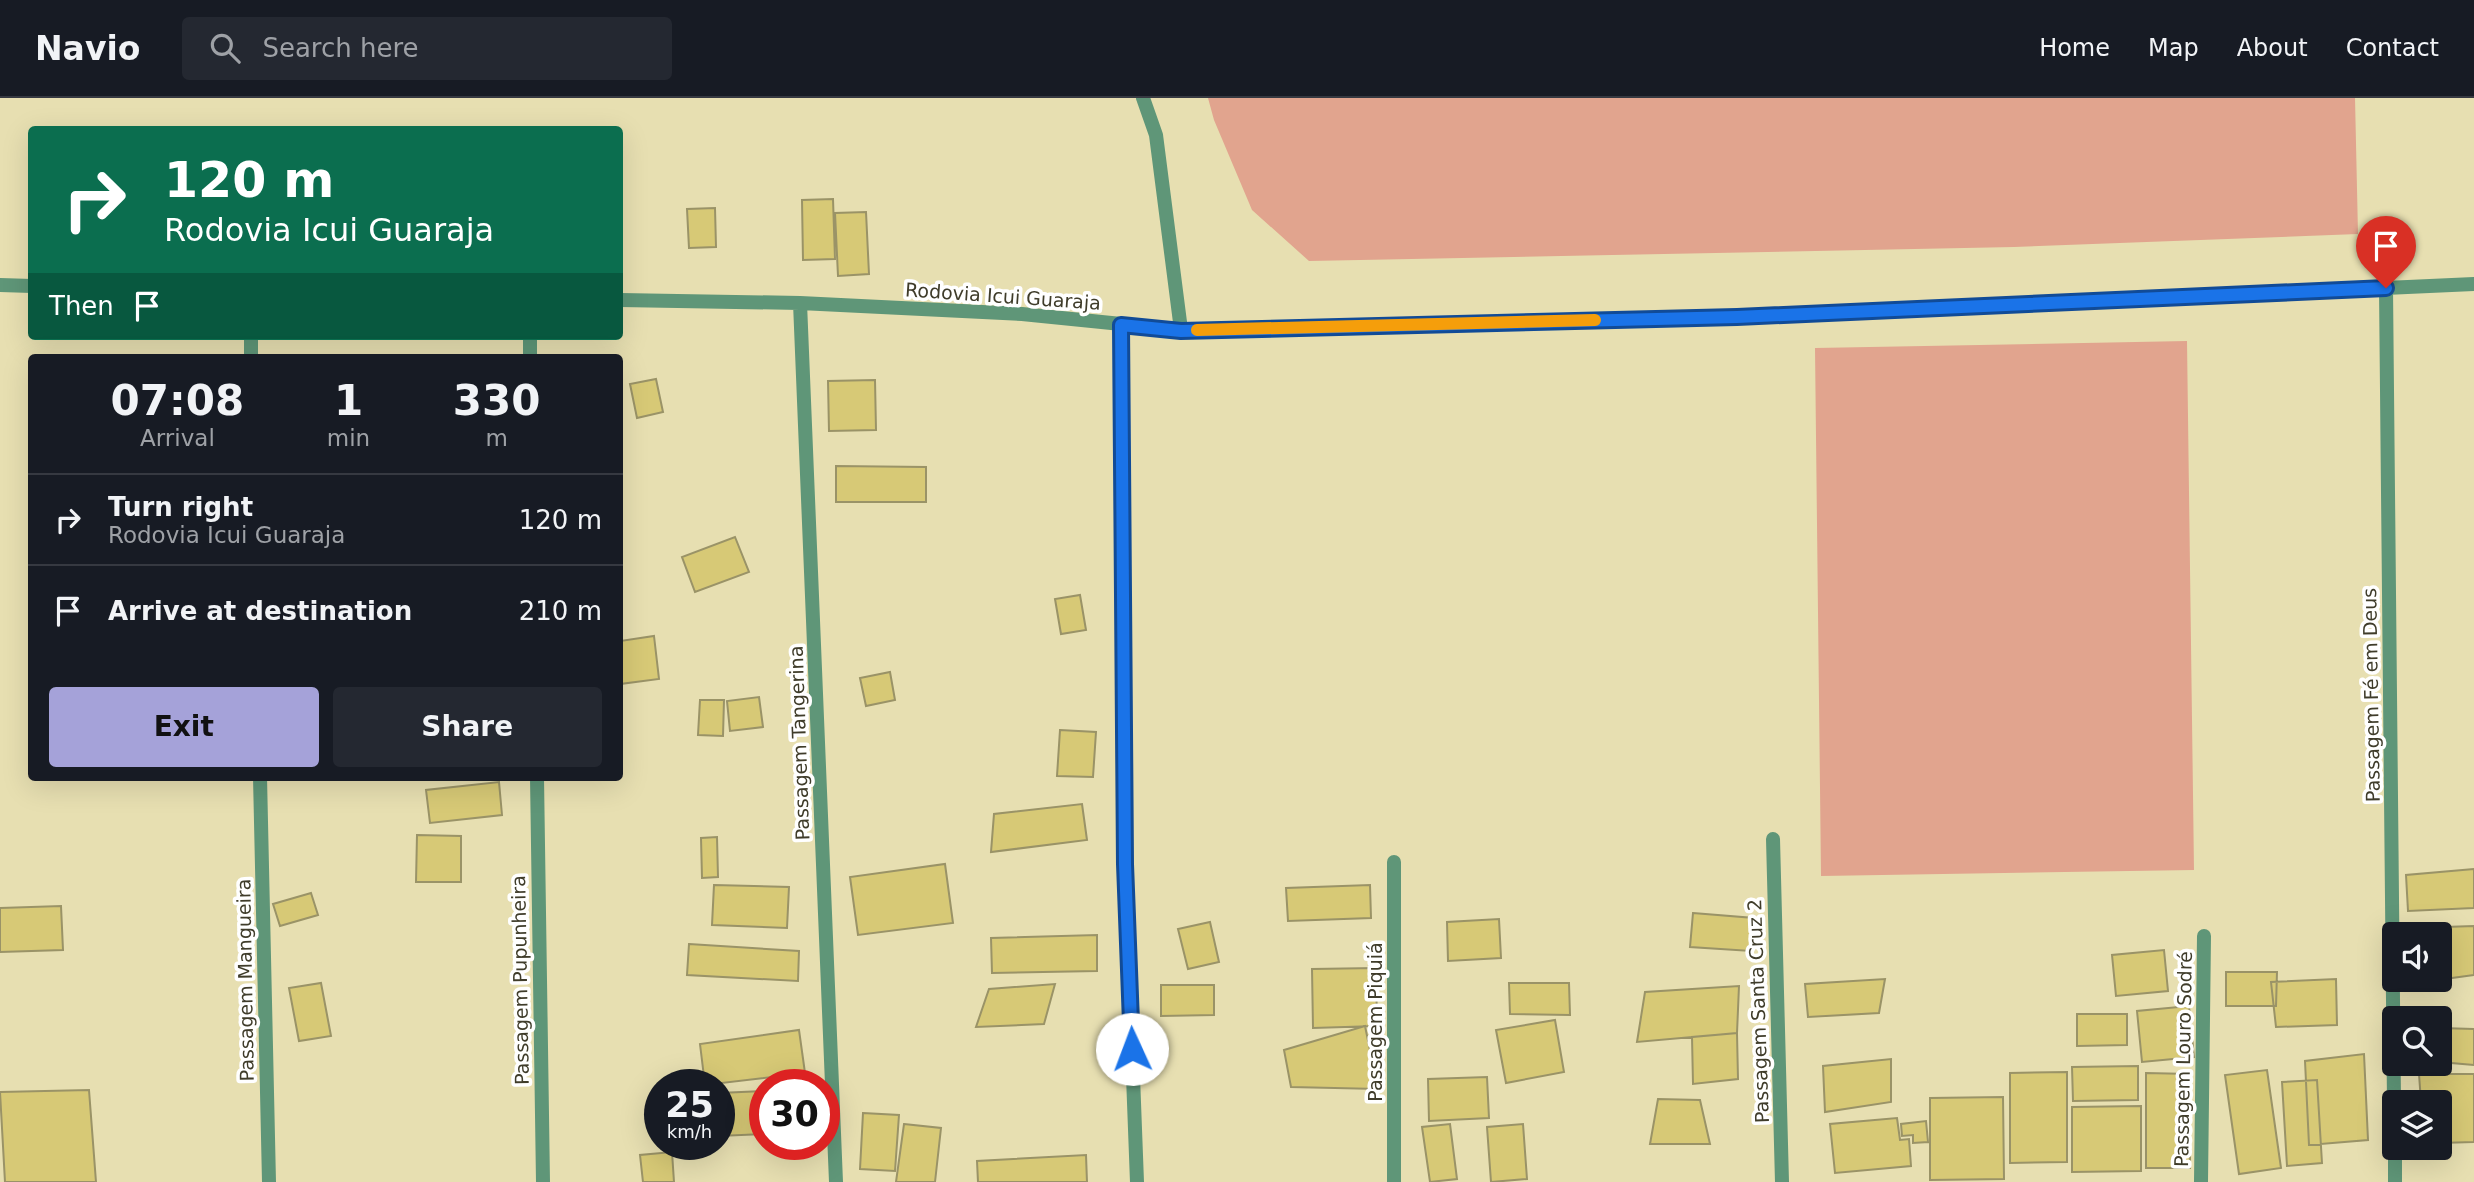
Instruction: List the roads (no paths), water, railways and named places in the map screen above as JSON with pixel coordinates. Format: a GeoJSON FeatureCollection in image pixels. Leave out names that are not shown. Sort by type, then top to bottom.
{"type":"FeatureCollection","features":[{"type":"Feature","properties":{"kind":"street"},"geometry":{"type":"LineString","coordinates":[[1143,98],[1156,135],[1181,331]]}},
{"type":"Feature","properties":{"kind":"street","name":"Rodovia Icui Guaraja"},"geometry":{"type":"LineString","coordinates":[[623,300],[800,303],[1022,314],[1181,331],[1737,317],[2474,284]]}},
{"type":"Feature","properties":{"kind":"street"},"geometry":{"type":"LineString","coordinates":[[0,285],[28,286]]}},
{"type":"Feature","properties":{"kind":"street","name":"Passagem Fé em Deus"},"geometry":{"type":"LineString","coordinates":[[2386,288],[2394,1090]]}},
{"type":"Feature","properties":{"kind":"street","name":"Passagem Tangerina"},"geometry":{"type":"LineString","coordinates":[[800,303],[836,1182]]}},
{"type":"Feature","properties":{"kind":"street"},"geometry":{"type":"LineString","coordinates":[[1121,325],[1125,864],[1137,1182]]}},
{"type":"Feature","properties":{"kind":"street","name":"Passagem Mangueira"},"geometry":{"type":"LineString","coordinates":[[260,781],[269,1182]]}},
{"type":"Feature","properties":{"kind":"street","name":"Passagem Pupunheira"},"geometry":{"type":"LineString","coordinates":[[537,781],[543,1182]]}},
{"type":"Feature","properties":{"kind":"street","name":"Passagem Santa Cruz 2"},"geometry":{"type":"LineString","coordinates":[[1773,839],[1782,1182]]}},
{"type":"Feature","properties":{"kind":"street","name":"Passagem Piquiá"},"geometry":{"type":"LineString","coordinates":[[1394,862],[1394,1182]]}},
{"type":"Feature","properties":{"kind":"street","name":"Passagem Louro Sodré"},"geometry":{"type":"LineString","coordinates":[[2201,1182],[2204,936]]}},
{"type":"Feature","properties":{"kind":"street"},"geometry":{"type":"LineString","coordinates":[[2395,1160],[2395,1182]]}}]}
